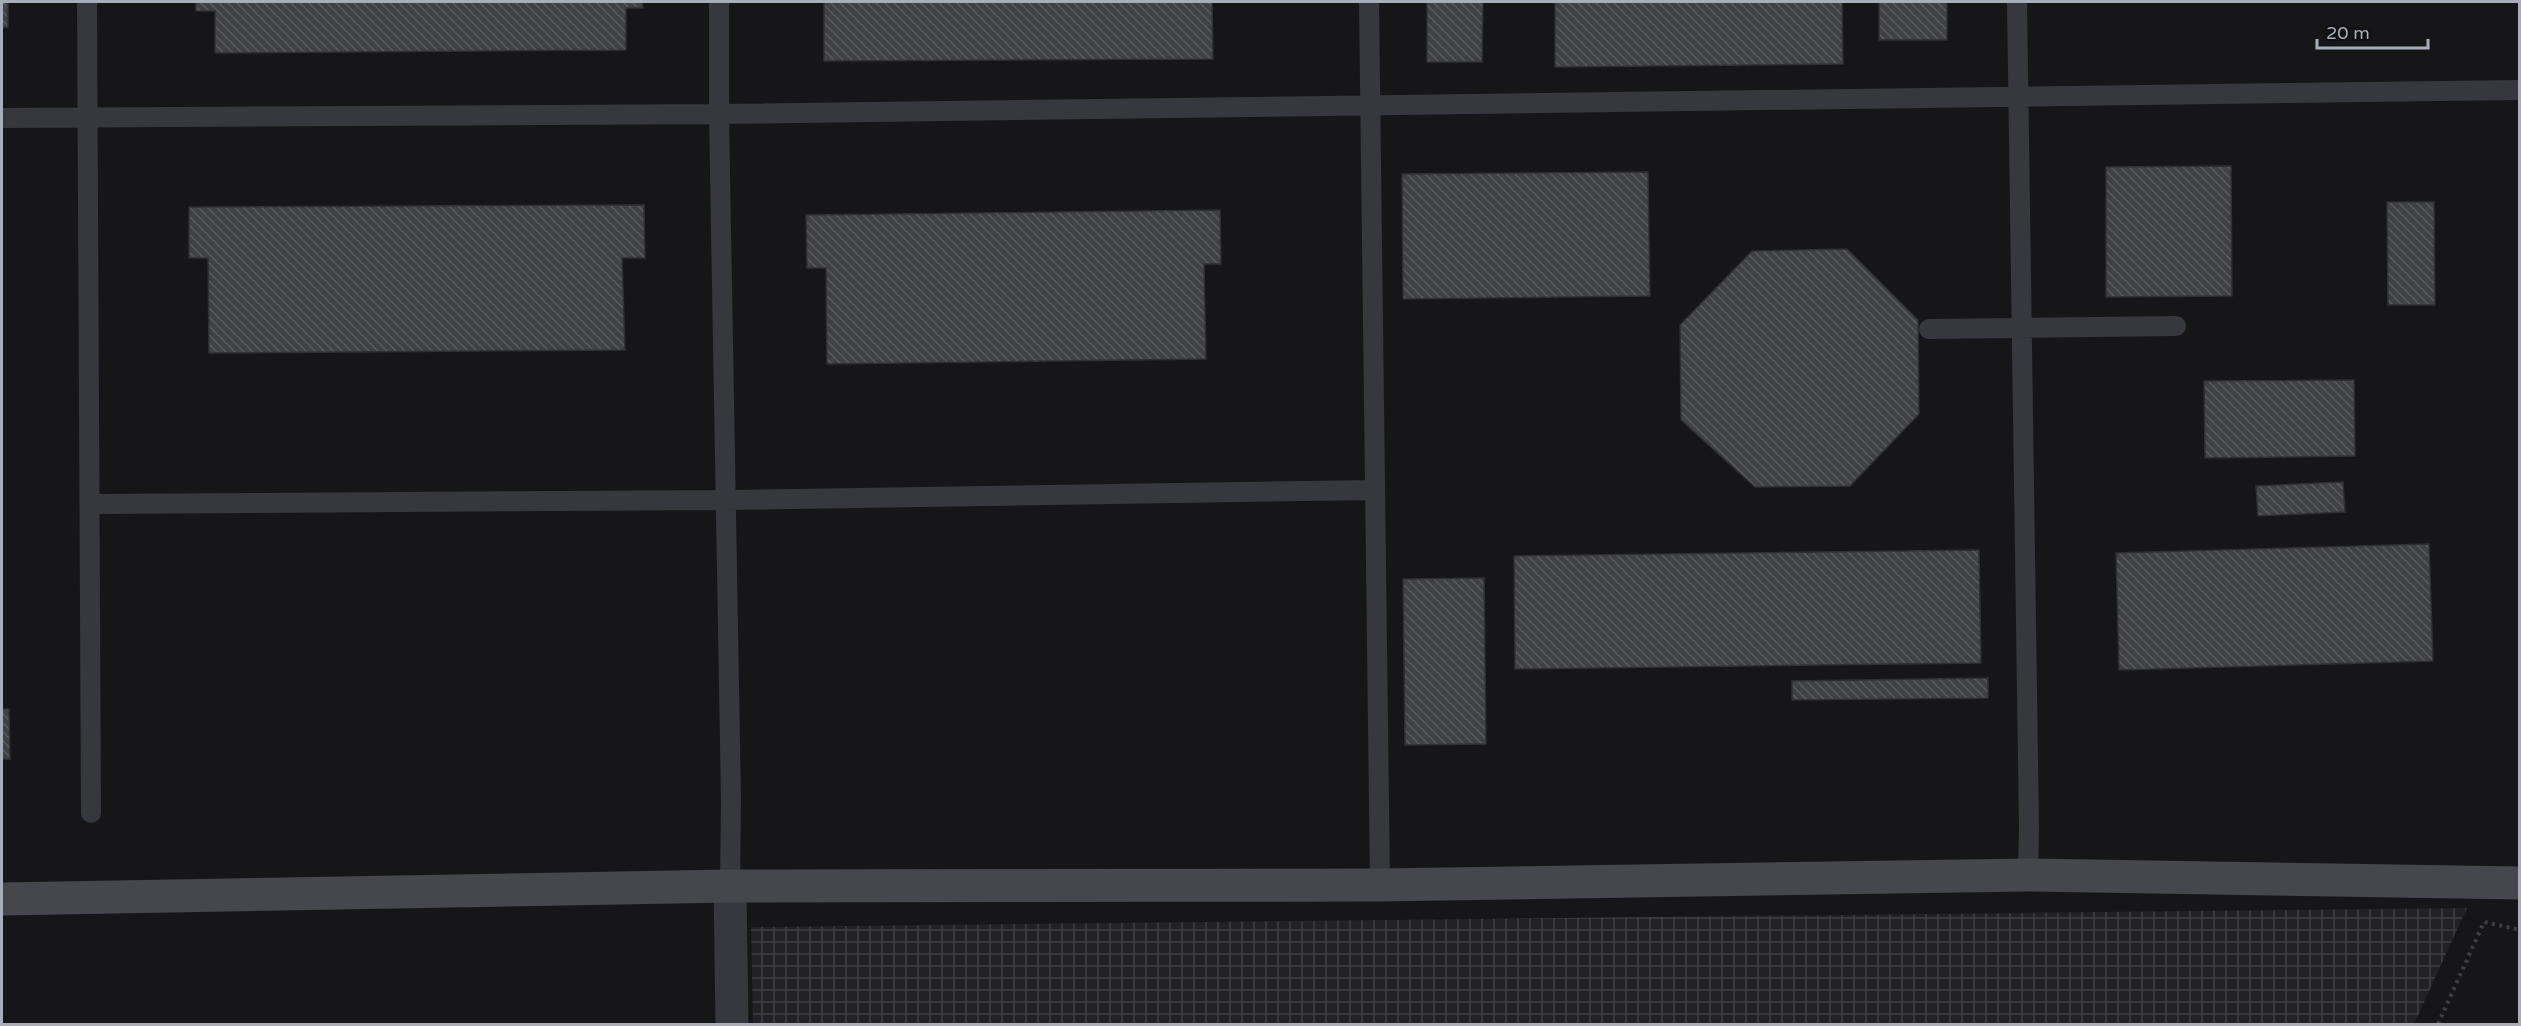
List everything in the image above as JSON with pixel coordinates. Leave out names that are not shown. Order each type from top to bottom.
[{"type":"street","points":[[2,899],[730,886],[1380,885],[2028,875],[2520,883]]},
{"type":"street","points":[[730,886],[732,1024]]},
{"type":"lane","points":[[87,2],[91,813]]},
{"type":"lane","points":[[719,2],[731,800],[730,886]]},
{"type":"lane","points":[[1369,2],[1380,885]]},
{"type":"lane","points":[[2018,2],[2028,875]]},
{"type":"lane","points":[[2,118],[719,114],[2520,90]]},
{"type":"lane","points":[[1929,329],[2176,326]]},
{"type":"lane","points":[[90,504],[725,500],[1375,490]]},
{"type":"path","points":[[2438,1024],[2484,922],[2520,930]]},
{"type":"shaded area","points":[[2467,908],[2414,1024],[753,1024],[751,927]]},
{"type":"building","points":[[2,2],[8,2],[8,27],[2,28]]},
{"type":"building","points":[[196,2],[642,2],[643,8],[626,8],[626,50],[215,53],[215,11],[196,11]]},
{"type":"building","points":[[824,2],[1212,2],[1213,59],[824,61]]},
{"type":"building","points":[[1427,2],[1483,2],[1482,62],[1427,62]]},
{"type":"building","points":[[1555,2],[1842,2],[1843,64],[1555,67]]},
{"type":"building","points":[[1879,2],[1947,2],[1947,40],[1879,40]]},
{"type":"building","points":[[2231,166],[2232,296],[2106,297],[2106,167]]},
{"type":"building","points":[[1648,172],[1650,296],[1403,299],[1402,174]]},
{"type":"building","points":[[2387,202],[2434,202],[2435,305],[2388,305]]},
{"type":"building","points":[[644,205],[645,258],[622,258],[625,350],[209,353],[208,258],[189,258],[189,207]]},
{"type":"building","points":[[1220,210],[1221,264],[1204,264],[1206,359],[827,364],[826,268],[807,268],[806,215]]},
{"type":"building","points":[[1847,249],[1918,320],[1919,414],[1850,486],[1755,487],[1681,420],[1680,325],[1752,251]]},
{"type":"building","points":[[2354,380],[2355,456],[2205,458],[2204,381]]},
{"type":"building","points":[[2343,482],[2345,512],[2258,516],[2256,486]]},
{"type":"building","points":[[2429,544],[2433,661],[2119,670],[2116,553]]},
{"type":"building","points":[[1979,550],[1981,663],[1515,669],[1514,556]]},
{"type":"building","points":[[1484,578],[1486,744],[1405,745],[1403,579]]},
{"type":"building","points":[[1988,678],[1988,698],[1792,700],[1792,681]]},
{"type":"building","points":[[2,709],[9,709],[10,759],[2,759]]}]
